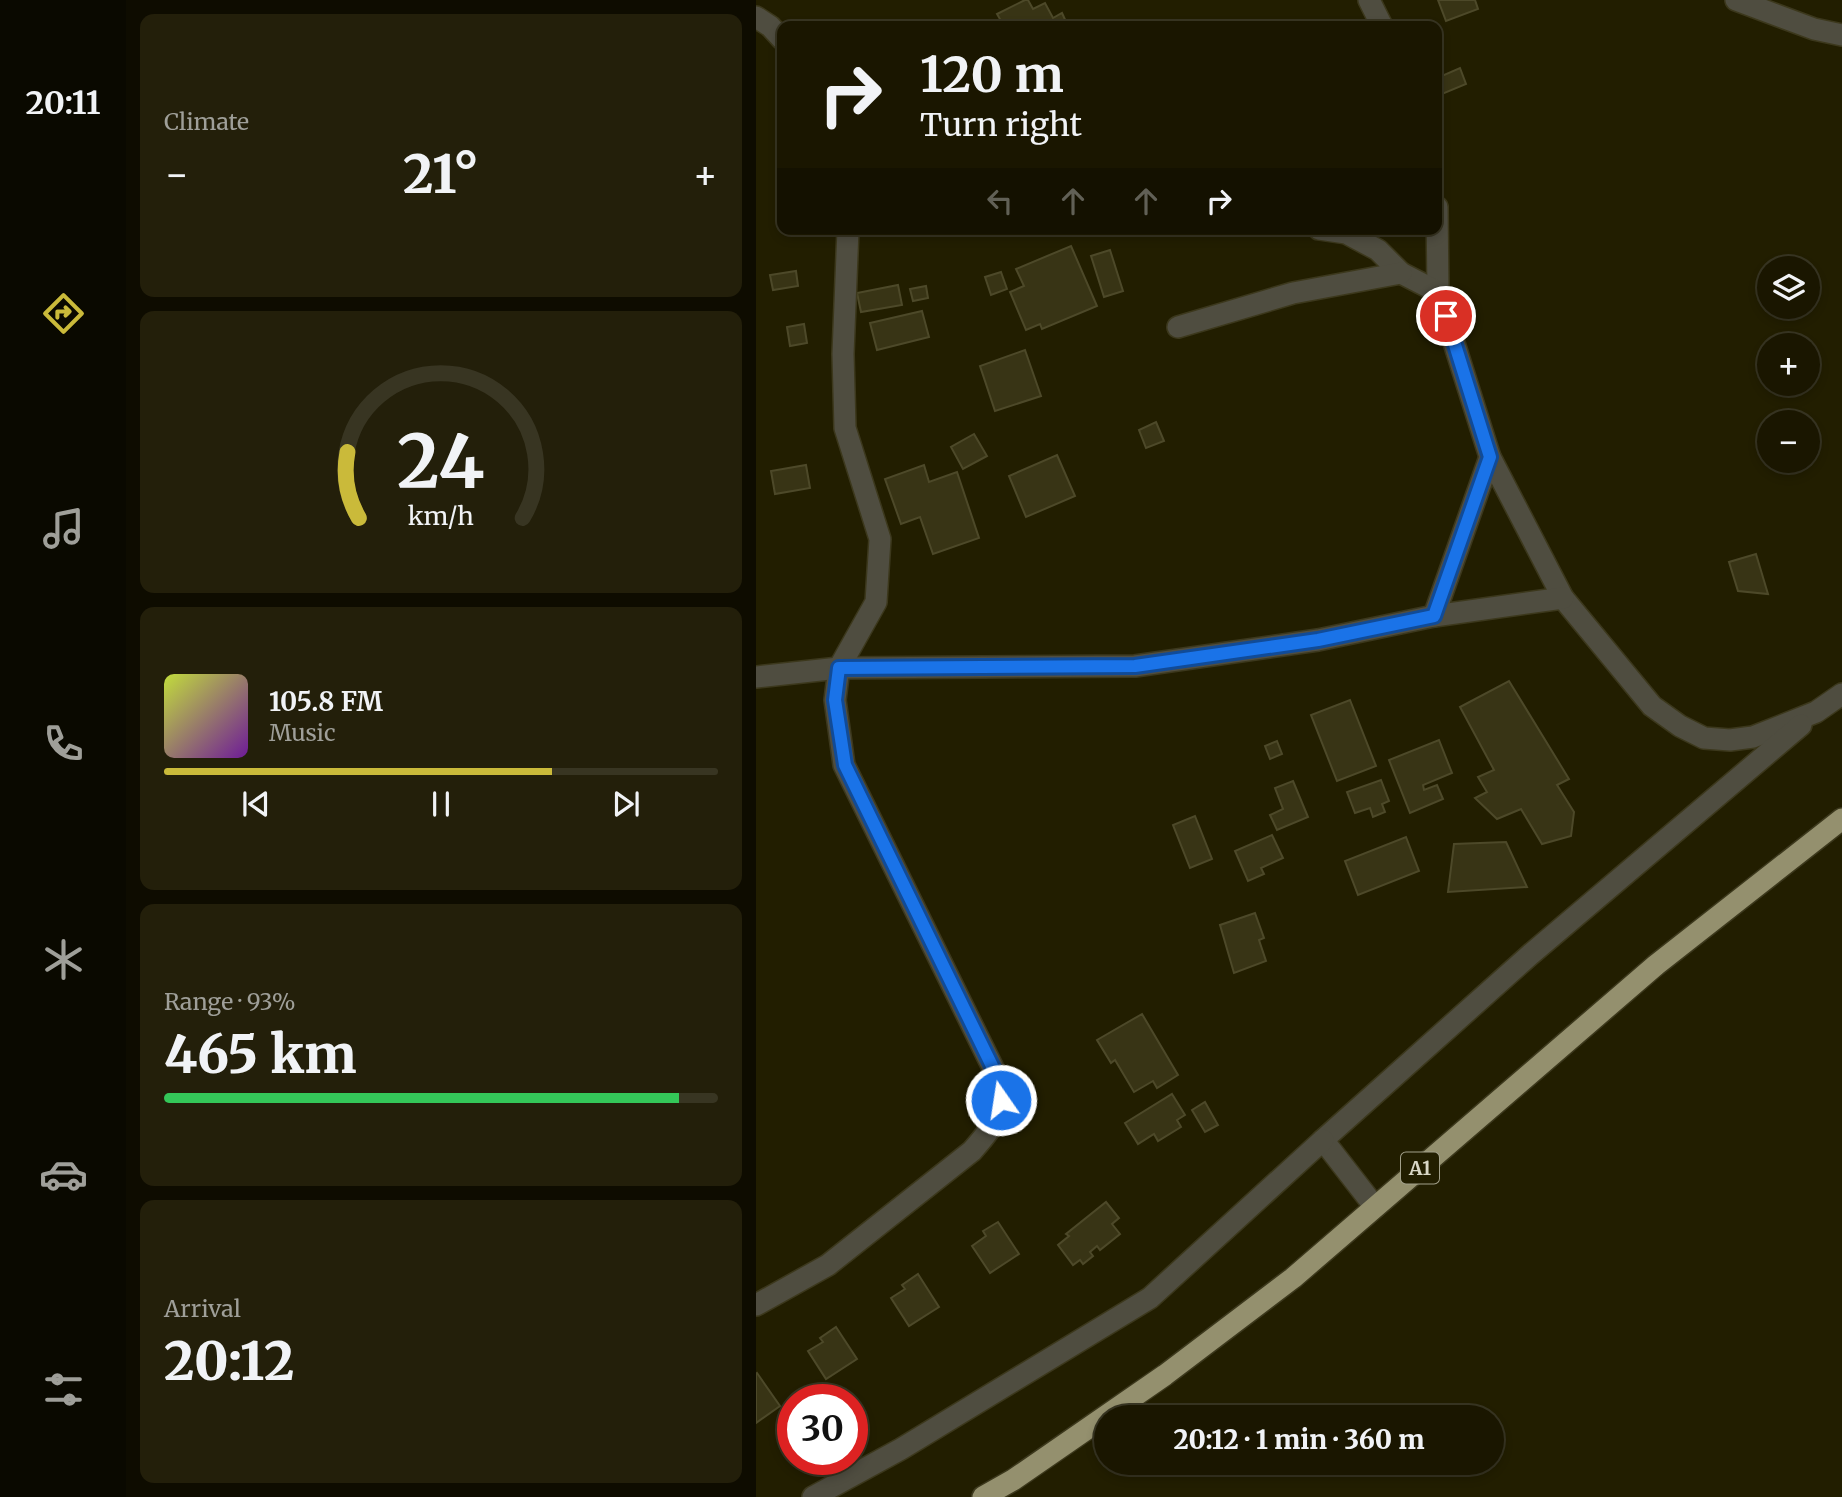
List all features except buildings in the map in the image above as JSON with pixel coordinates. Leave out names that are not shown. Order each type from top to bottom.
[{"type":"highway","name":"A1","points":[[983,1497],[1013,1480],[1165,1375],[1293,1278],[1656,965],[1842,818]]},
{"type":"street","points":[[1369,0],[1380,21]]},
{"type":"street","points":[[1736,0],[1814,29],[1842,35]]},
{"type":"street","points":[[756,18],[777,34]]},
{"type":"street","points":[[756,1305],[828,1265],[972,1151],[992,1128],[1001,1100],[994,1070],[845,765],[835,700],[839,668],[876,602],[880,539],[845,428],[843,354],[848,235]]},
{"type":"street","points":[[1350,235],[1378,250],[1401,273],[1438,292]]},
{"type":"street","points":[[1437,235],[1438,292],[1490,457],[1563,598],[1652,706],[1680,726],[1704,738],[1730,740],[1753,737],[1816,712]]},
{"type":"street","points":[[1178,327],[1293,293],[1401,273]]},
{"type":"street","points":[[1434,616],[1490,457]]},
{"type":"street","points":[[756,677],[839,668],[1135,666],[1318,640],[1434,616],[1563,598]]},
{"type":"street","points":[[813,1497],[901,1449],[1150,1298],[1531,954],[1816,712],[1842,694]]},
{"type":"street","points":[[1323,1140],[1375,1207]]},
{"type":"route","points":[[1001,1100],[994,1070],[845,765],[835,700],[839,668],[1135,666],[1318,640],[1434,616],[1490,457],[1446,316]]}]
